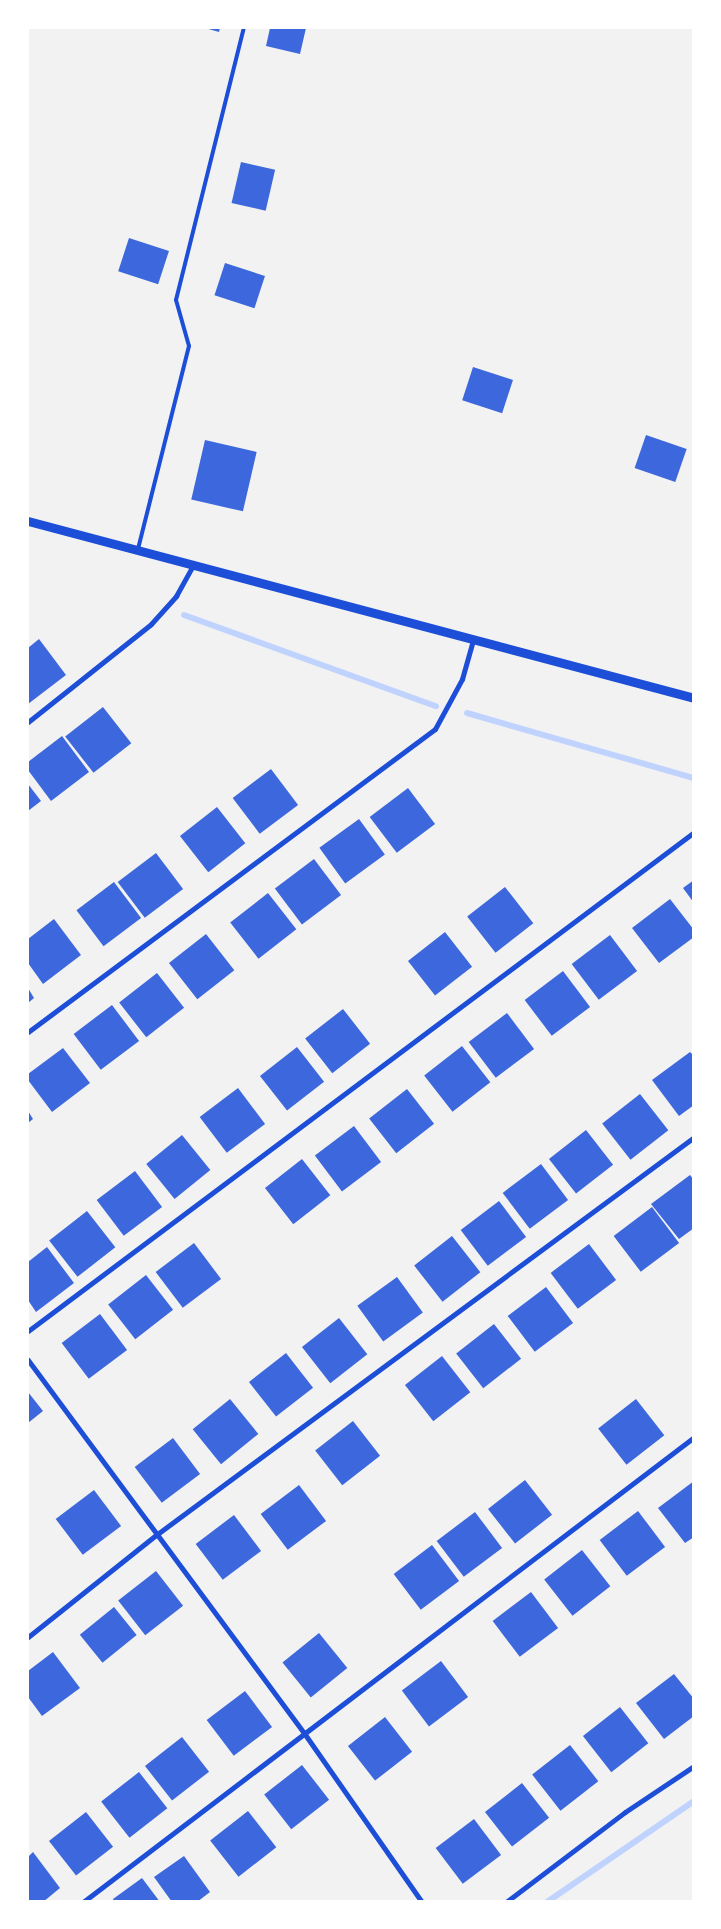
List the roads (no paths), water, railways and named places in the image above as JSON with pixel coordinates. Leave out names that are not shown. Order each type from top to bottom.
[{"type":"street","points":[[28,521],[694,698]]},
{"type":"street","points":[[28,722],[151,624],[176,596],[194,564]]},
{"type":"street","points":[[28,1032],[435,730],[462,679],[474,640]]},
{"type":"street","points":[[28,1331],[694,832]]},
{"type":"street","points":[[28,1637],[156,1535],[694,1137]]},
{"type":"street","points":[[28,1360],[304,1733],[422,1902]]},
{"type":"street","points":[[83,1902],[694,1437]]},
{"type":"street","points":[[506,1902],[625,1812],[694,1766]]},
{"type":"lane","points":[[138,549],[189,346],[176,300],[244,28]]},
{"type":"waterway","points":[[184,615],[436,706]]},
{"type":"waterway","points":[[467,713],[694,778]]},
{"type":"waterway","points":[[547,1902],[694,1801]]}]
